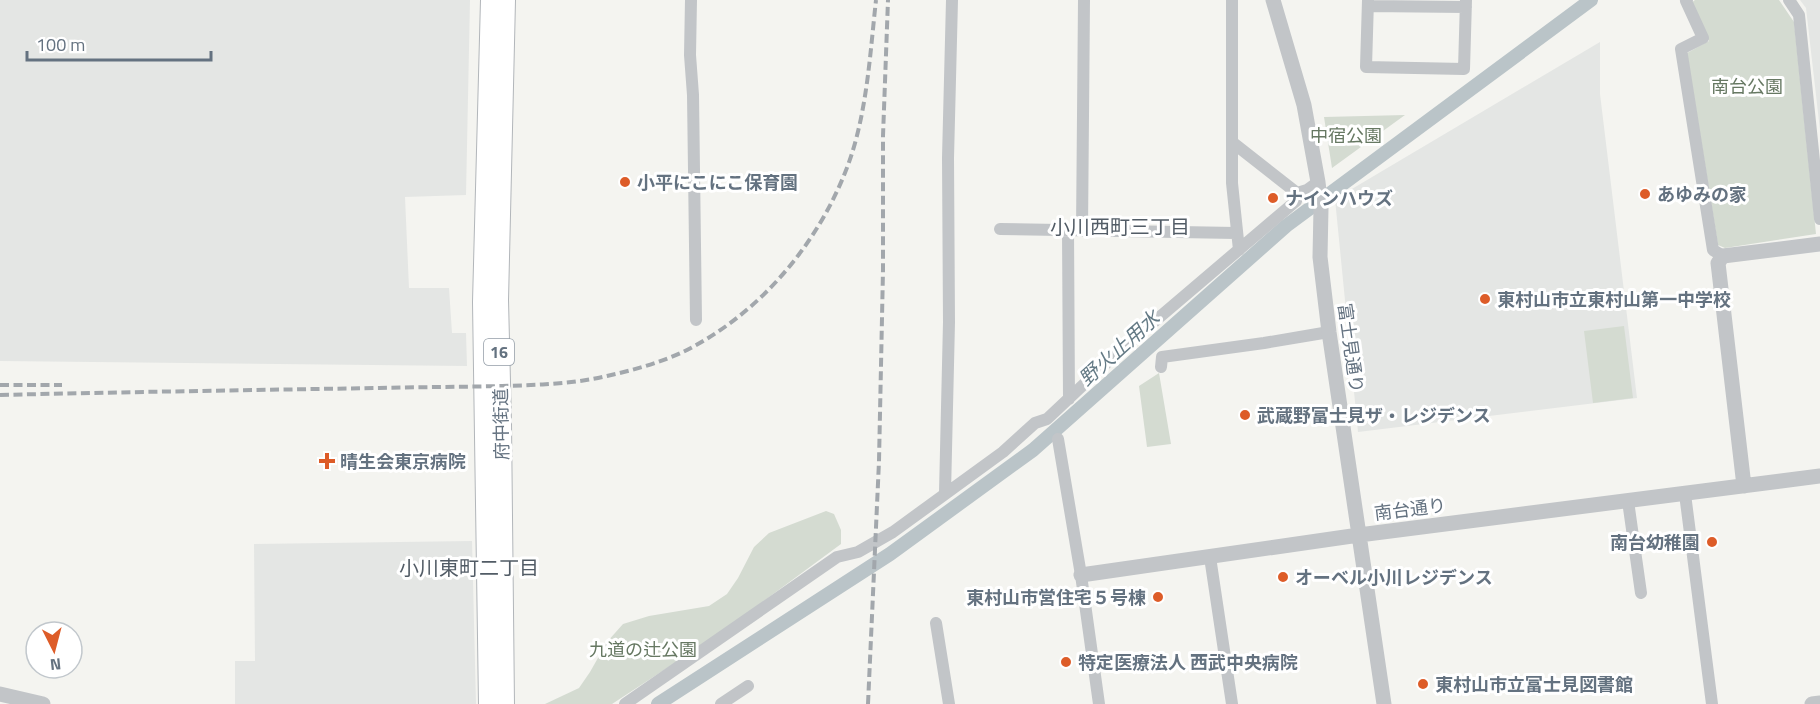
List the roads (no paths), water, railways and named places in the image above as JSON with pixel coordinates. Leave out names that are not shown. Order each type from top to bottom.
[{"type":"main road","name":"府中街道","points":[[489,704],[483,302],[491,0]]},
{"type":"main road","name":"府中街道","points":[[504,704],[498,300],[506,0]]},
{"type":"street","points":[[691,0],[690,55],[693,94],[696,320]]},
{"type":"street","points":[[945,494],[952,0]]},
{"type":"street","points":[[1082,231],[1084,0]]},
{"type":"street","points":[[1232,0],[1232,183],[1239,250]]},
{"type":"street","name":"富士見通り","points":[[1273,0],[1304,105],[1318,186],[1321,208],[1320,257],[1329,332],[1384,704]]},
{"type":"street","points":[[1687,0],[1703,38],[1681,49],[1713,250],[1723,256],[1820,244]]},
{"type":"street","points":[[1789,0],[1799,15],[1820,219]]},
{"type":"street","points":[[1368,3],[1466,4],[1464,69],[1366,67],[1368,3]]},
{"type":"street","points":[[1232,142],[1297,193]]},
{"type":"street","points":[[1297,193],[1318,186]]},
{"type":"street","points":[[625,704],[837,557],[858,552],[893,532],[1003,452],[1035,423],[1047,419],[1116,355],[1296,201],[1297,193]]},
{"type":"street","points":[[1000,229],[1236,233]]},
{"type":"street","points":[[1068,231],[1069,399]]},
{"type":"street","points":[[1723,256],[1718,263],[1744,486]]},
{"type":"street","points":[[1161,367],[1162,357],[1329,332]]},
{"type":"street","points":[[1058,439],[1081,575],[1099,704]]},
{"type":"street","name":"南台通り","points":[[1081,575],[1359,535],[1820,476]]},
{"type":"street","points":[[1684,494],[1712,704]]},
{"type":"street","points":[[1628,501],[1641,593]]},
{"type":"street","points":[[1210,557],[1232,704]]},
{"type":"street","points":[[936,623],[949,704]]},
{"type":"street","points":[[721,704],[748,686]]},
{"type":"street","points":[[0,694],[43,704]]},
{"type":"street","points":[[1812,704],[1820,703]]},
{"type":"waterway","name":"野火止用水","points":[[658,704],[890,554],[1033,450],[1286,226],[1591,0]]},
{"type":"railway","points":[[0,395],[542,385],[607,376],[648,365],[687,350],[739,316],[763,295],[804,248],[836,194],[848,165],[860,125],[876,0]]},
{"type":"railway","points":[[868,704],[879,461],[883,136],[888,0]]},
{"type":"railway","points":[[0,385],[62,385]]},
{"type":"place","name":"小平にこにこ保育園","points":[[625,182]]},
{"type":"place","name":"あゆみの家","points":[[1645,194]]},
{"type":"place","name":"ナインハウズ","points":[[1273,198]]},
{"type":"place","name":"東村山市立東村山第一中学校","points":[[1485,299]]},
{"type":"place","name":"武蔵野富士見ザ・レジデンス","points":[[1245,415]]},
{"type":"place","name":"晴生会東京病院","points":[[327,461]]},
{"type":"place","name":"南台幼稚園","points":[[1712,542]]},
{"type":"place","name":"オーベル小川レジデンス","points":[[1283,577]]},
{"type":"place","name":"東村山市営住宅５号棟","points":[[1158,597]]},
{"type":"place","name":"特定医療法人 西武中央病院","points":[[1066,662]]},
{"type":"place","name":"東村山市立富士見図書館","points":[[1423,684]]},
{"type":"district","name":"小川西町三丁目","points":[[1120,226]]},
{"type":"district","name":"小川東町二丁目","points":[[469,567]]},
{"type":"park label","name":"南台公園","points":[[1747,86]]},
{"type":"park label","name":"中宿公園","points":[[1346,135]]},
{"type":"park label","name":"九道の辻公園","points":[[643,649]]}]
